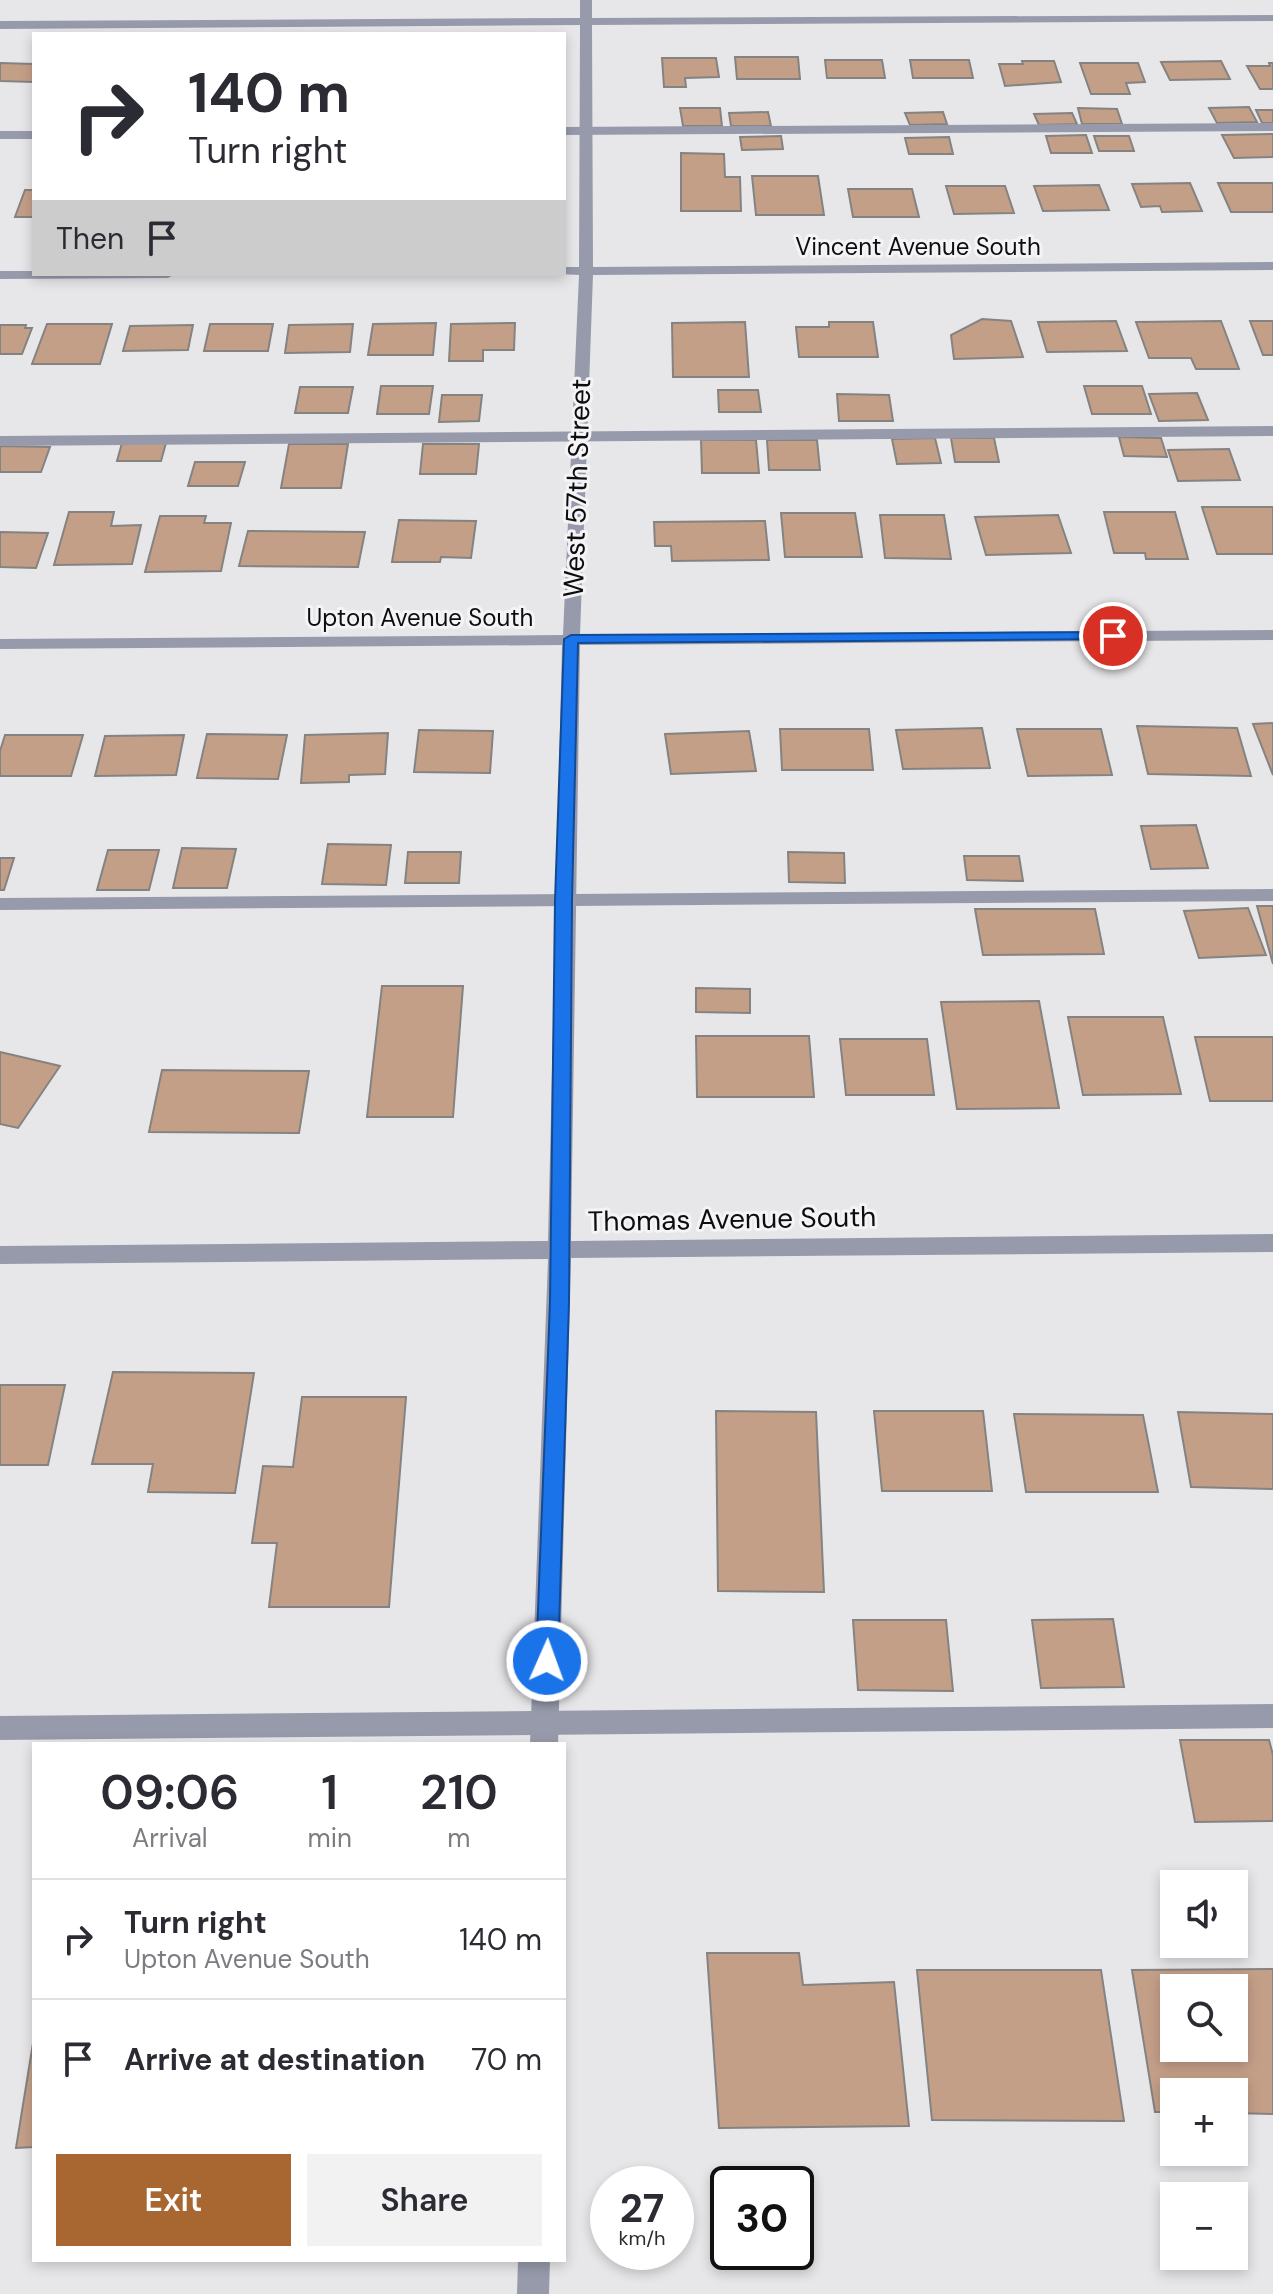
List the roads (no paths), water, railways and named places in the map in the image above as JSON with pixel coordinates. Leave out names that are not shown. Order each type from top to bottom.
[{"type":"street","name":"West 57th Street","points":[[545,1733],[560,1250],[571,639],[586,270],[586,0]]},
{"type":"street","points":[[0,25],[1273,18]]},
{"type":"street","points":[[566,131],[1273,127]]},
{"type":"street","points":[[0,135],[32,135]]},
{"type":"street","name":"Vincent Avenue South","points":[[566,271],[1273,266]]},
{"type":"street","points":[[0,275],[32,275]]},
{"type":"street","points":[[0,441],[1273,431]]},
{"type":"street","name":"Upton Avenue South","points":[[0,644],[1273,635]]},
{"type":"street","points":[[0,904],[1273,895]]},
{"type":"street","name":"Thomas Avenue South","points":[[0,1255],[1273,1243]]},
{"type":"street","points":[[0,1728],[545,1733],[1273,1716]]},
{"type":"street","points":[[533,2294],[534,2262]]}]
